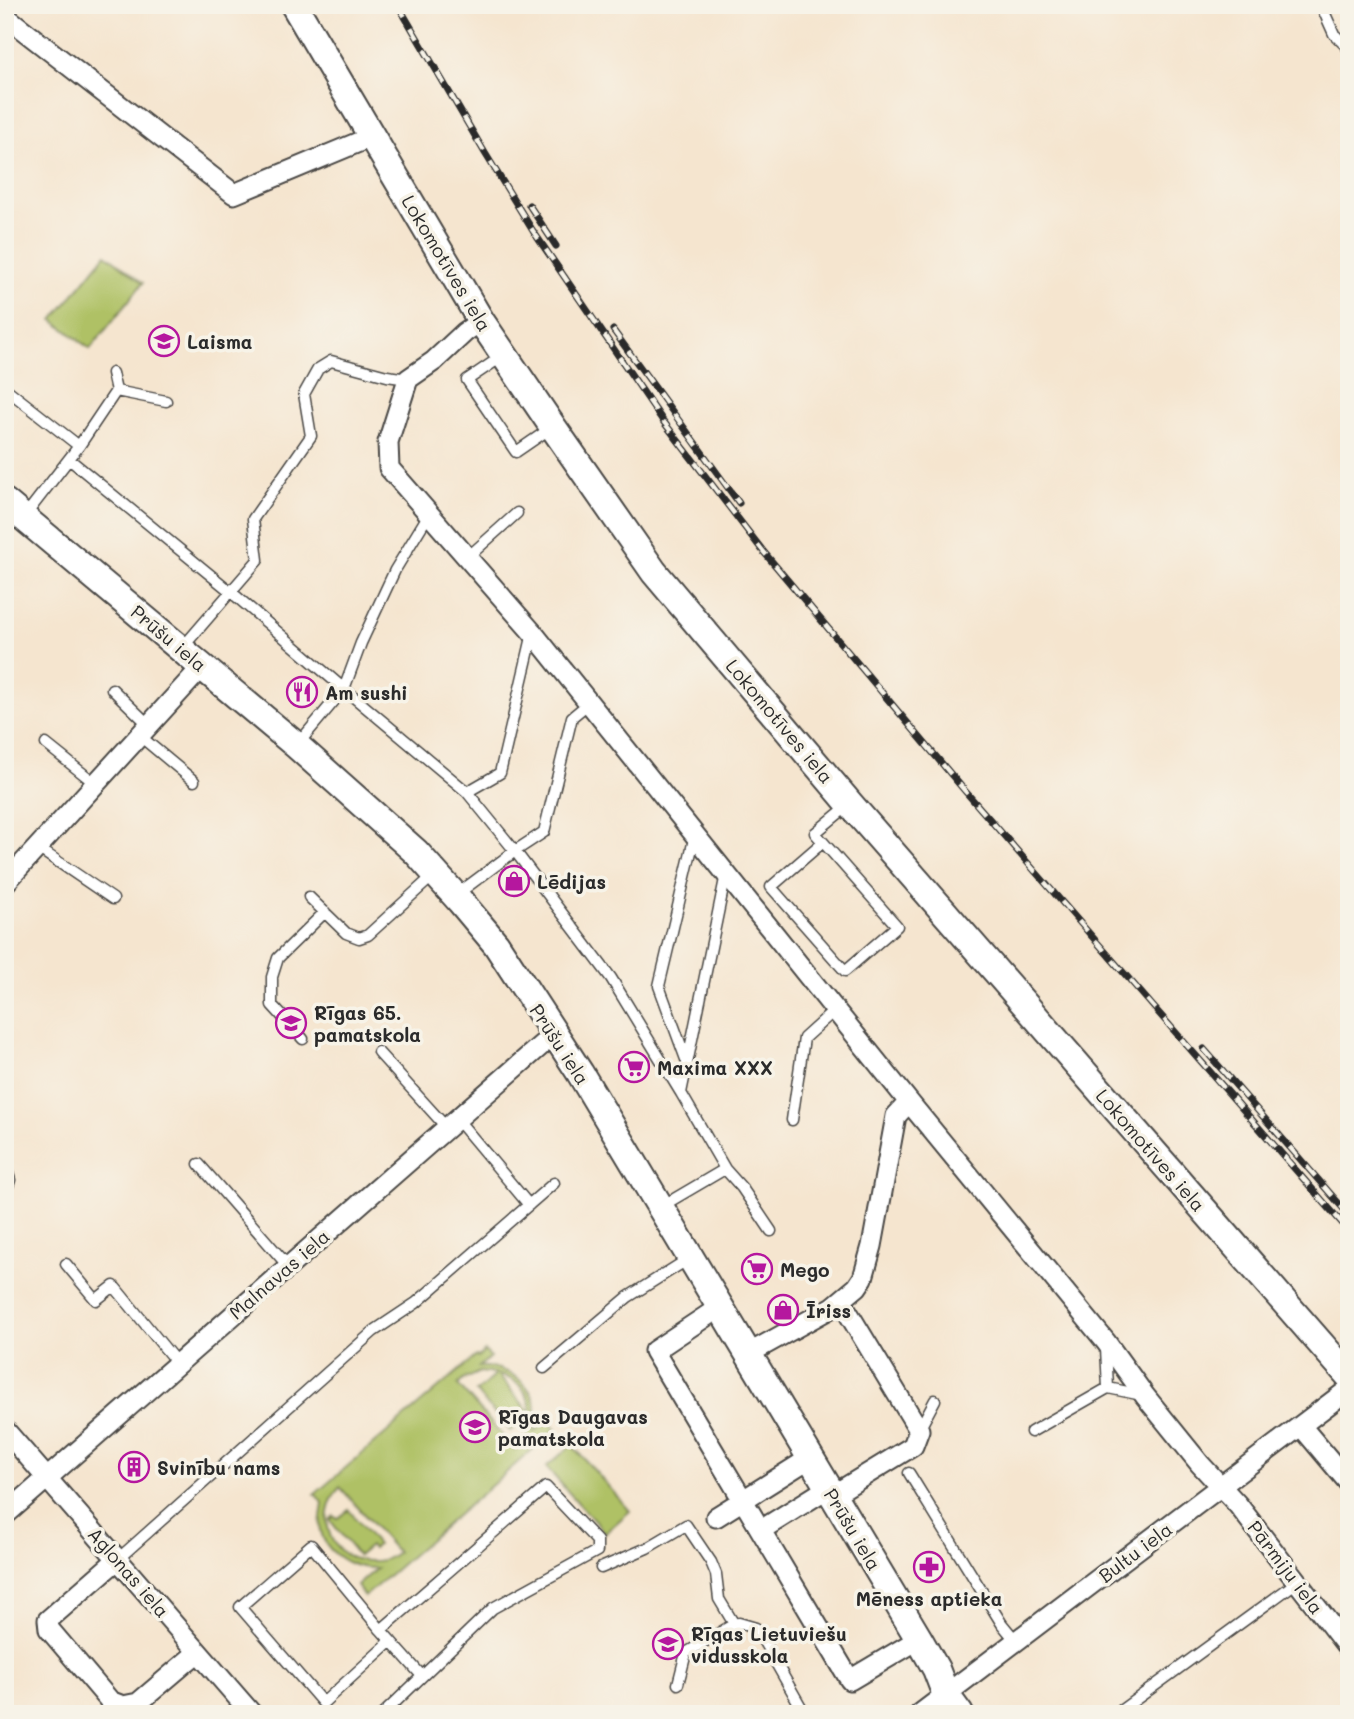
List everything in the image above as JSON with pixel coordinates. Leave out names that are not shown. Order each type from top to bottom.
[{"type":"street","name":"Lokomotīves iela","points":[[293,5],[481,321],[654,572],[850,804],[1349,1376]]},
{"type":"street","points":[[5,16],[234,194],[371,138]]},
{"type":"street","points":[[408,379],[481,321]]},
{"type":"street","name":"Pārmiju iela","points":[[408,379],[388,442],[389,468],[533,633],[909,1102],[1106,1342],[1145,1396],[1200,1464],[1238,1505],[1349,1649]]},
{"type":"street","name":"Prūšu iela","points":[[14,510],[203,666],[416,852],[496,944],[555,1034],[660,1207],[919,1639],[953,1704]]},
{"type":"street","points":[[5,883],[203,666]]},
{"type":"street","name":"Malnavas iela","points":[[5,1515],[555,1034]]},
{"type":"street","points":[[748,1354],[815,1318],[841,1301],[863,1279],[872,1246],[896,1116],[909,1102]]},
{"type":"street","points":[[761,1530],[913,1446],[919,1430],[841,1301]]},
{"type":"street","points":[[720,1307],[654,1351],[850,1680],[919,1639]]},
{"type":"street","name":"Bultu iela","points":[[920,1714],[953,1704],[1016,1641],[1349,1390]]},
{"type":"street","points":[[1301,1426],[1349,1483]]},
{"type":"street","name":"Aglonas iela","points":[[5,1430],[252,1714]]},
{"type":"street","points":[[716,1517],[810,1458]]},
{"type":"street","points":[[118,1559],[48,1619],[49,1629],[110,1701],[123,1706],[138,1703],[198,1652]]},
{"type":"lane","points":[[1321,5],[1334,34],[1349,49]]},
{"type":"lane","points":[[504,355],[467,380],[516,452],[553,427]]},
{"type":"lane","points":[[181,648],[258,560],[253,519],[311,436],[304,394],[318,369],[331,361],[408,379]]},
{"type":"lane","points":[[14,510],[69,459],[79,446],[116,391],[112,373]]},
{"type":"lane","points":[[5,388],[79,446]]},
{"type":"lane","points":[[116,391],[166,401]]},
{"type":"lane","points":[[69,459],[467,792],[611,978],[725,1169],[742,1188],[771,1231]]},
{"type":"lane","points":[[297,746],[344,689],[361,643],[395,570],[429,513]]},
{"type":"lane","points":[[468,557],[517,513]]},
{"type":"lane","points":[[467,792],[499,773],[533,633]]},
{"type":"lane","points":[[112,689],[145,730],[194,781]]},
{"type":"lane","points":[[455,896],[544,832],[572,717],[589,703]]},
{"type":"lane","points":[[46,744],[96,784]]},
{"type":"lane","points":[[822,842],[771,887],[845,971],[897,926],[815,833],[850,804]]},
{"type":"lane","points":[[688,1062],[659,986],[695,835]]},
{"type":"lane","points":[[37,848],[113,899]]},
{"type":"lane","points":[[681,1093],[726,873]]},
{"type":"lane","points":[[309,897],[346,933],[359,938],[369,935],[436,874]]},
{"type":"lane","points":[[303,1039],[272,1005],[272,977],[278,958],[325,912]]},
{"type":"lane","points":[[792,1120],[804,1038],[835,1010]]},
{"type":"lane","points":[[378,1052],[452,1123],[529,1205]]},
{"type":"lane","points":[[5,1163],[10,1180],[5,1195]]},
{"type":"lane","points":[[199,1164],[288,1266]]},
{"type":"lane","points":[[660,1207],[725,1169]]},
{"type":"lane","points":[[118,1559],[374,1331],[416,1303],[554,1183]]},
{"type":"lane","points":[[544,1368],[628,1297],[690,1257]]},
{"type":"lane","points":[[66,1264],[96,1300],[114,1286],[177,1363]]},
{"type":"lane","points":[[1106,1342],[1108,1388]]},
{"type":"lane","points":[[1031,1432],[1108,1388],[1145,1396]]},
{"type":"lane","points":[[919,1430],[935,1400]]},
{"type":"lane","points":[[909,1473],[1002,1624],[1016,1641]]},
{"type":"lane","points":[[381,1630],[546,1488],[597,1541],[597,1551],[493,1608],[383,1714]]},
{"type":"lane","points":[[601,1568],[647,1548],[686,1525],[711,1562],[716,1574],[719,1599],[734,1624]]},
{"type":"lane","points":[[391,1641],[323,1703],[240,1607],[311,1545],[422,1676]]},
{"type":"lane","points":[[1116,1714],[1297,1582]]},
{"type":"lane","points":[[678,1684],[685,1653],[739,1623],[756,1628],[804,1714]]},
{"type":"green space","points":[[106,254],[143,283],[90,349],[53,320]]},
{"type":"green space","points":[[485,1351],[490,1357],[479,1367],[508,1373],[524,1384],[530,1392],[536,1410],[534,1432],[548,1421],[556,1429],[364,1597],[357,1586],[377,1568],[355,1565],[330,1549],[320,1528],[323,1503],[315,1494]],"holes":[[[480,1372],[496,1374],[476,1392],[510,1431],[531,1414],[529,1429],[515,1450],[458,1385],[464,1379]],[[498,1375],[520,1386],[526,1395],[531,1413]],[[340,1487],[397,1552],[389,1558],[376,1561],[358,1560],[346,1554],[330,1536],[328,1512]]]},
{"type":"green space","points":[[572,1445],[630,1511],[605,1533],[546,1467]]},
{"type":"green space","points":[[349,1510],[377,1545],[373,1549],[370,1546],[358,1556],[330,1520],[334,1516],[337,1519]]},
{"type":"railway","points":[[398,5],[533,231],[663,421],[763,551],[965,791],[1349,1231]]},
{"type":"railway","points":[[529,205],[556,246]]},
{"type":"railway","points":[[613,330],[739,503]]},
{"type":"railway","points":[[1204,1049],[1349,1215]]},
{"type":"place","name":"Laisma","points":[[164,341]]},
{"type":"place","name":"Am sushi","points":[[302,692]]},
{"type":"place","name":"Lēdijas","points":[[514,881]]},
{"type":"place","name":"Rīgas 65. pamatskola","points":[[291,1023]]},
{"type":"place","name":"Maxima XXX","points":[[634,1067]]},
{"type":"place","name":"Mego","points":[[757,1269]]},
{"type":"place","name":"Īriss","points":[[783,1310]]},
{"type":"place","name":"Rīgas Daugavas pamatskola","points":[[475,1427]]},
{"type":"place","name":"Svinību nams","points":[[134,1467]]},
{"type":"place","name":"Mēness aptieka","points":[[929,1567]]},
{"type":"place","name":"Rīgas Lietuviešu vidusskola","points":[[668,1644]]}]
